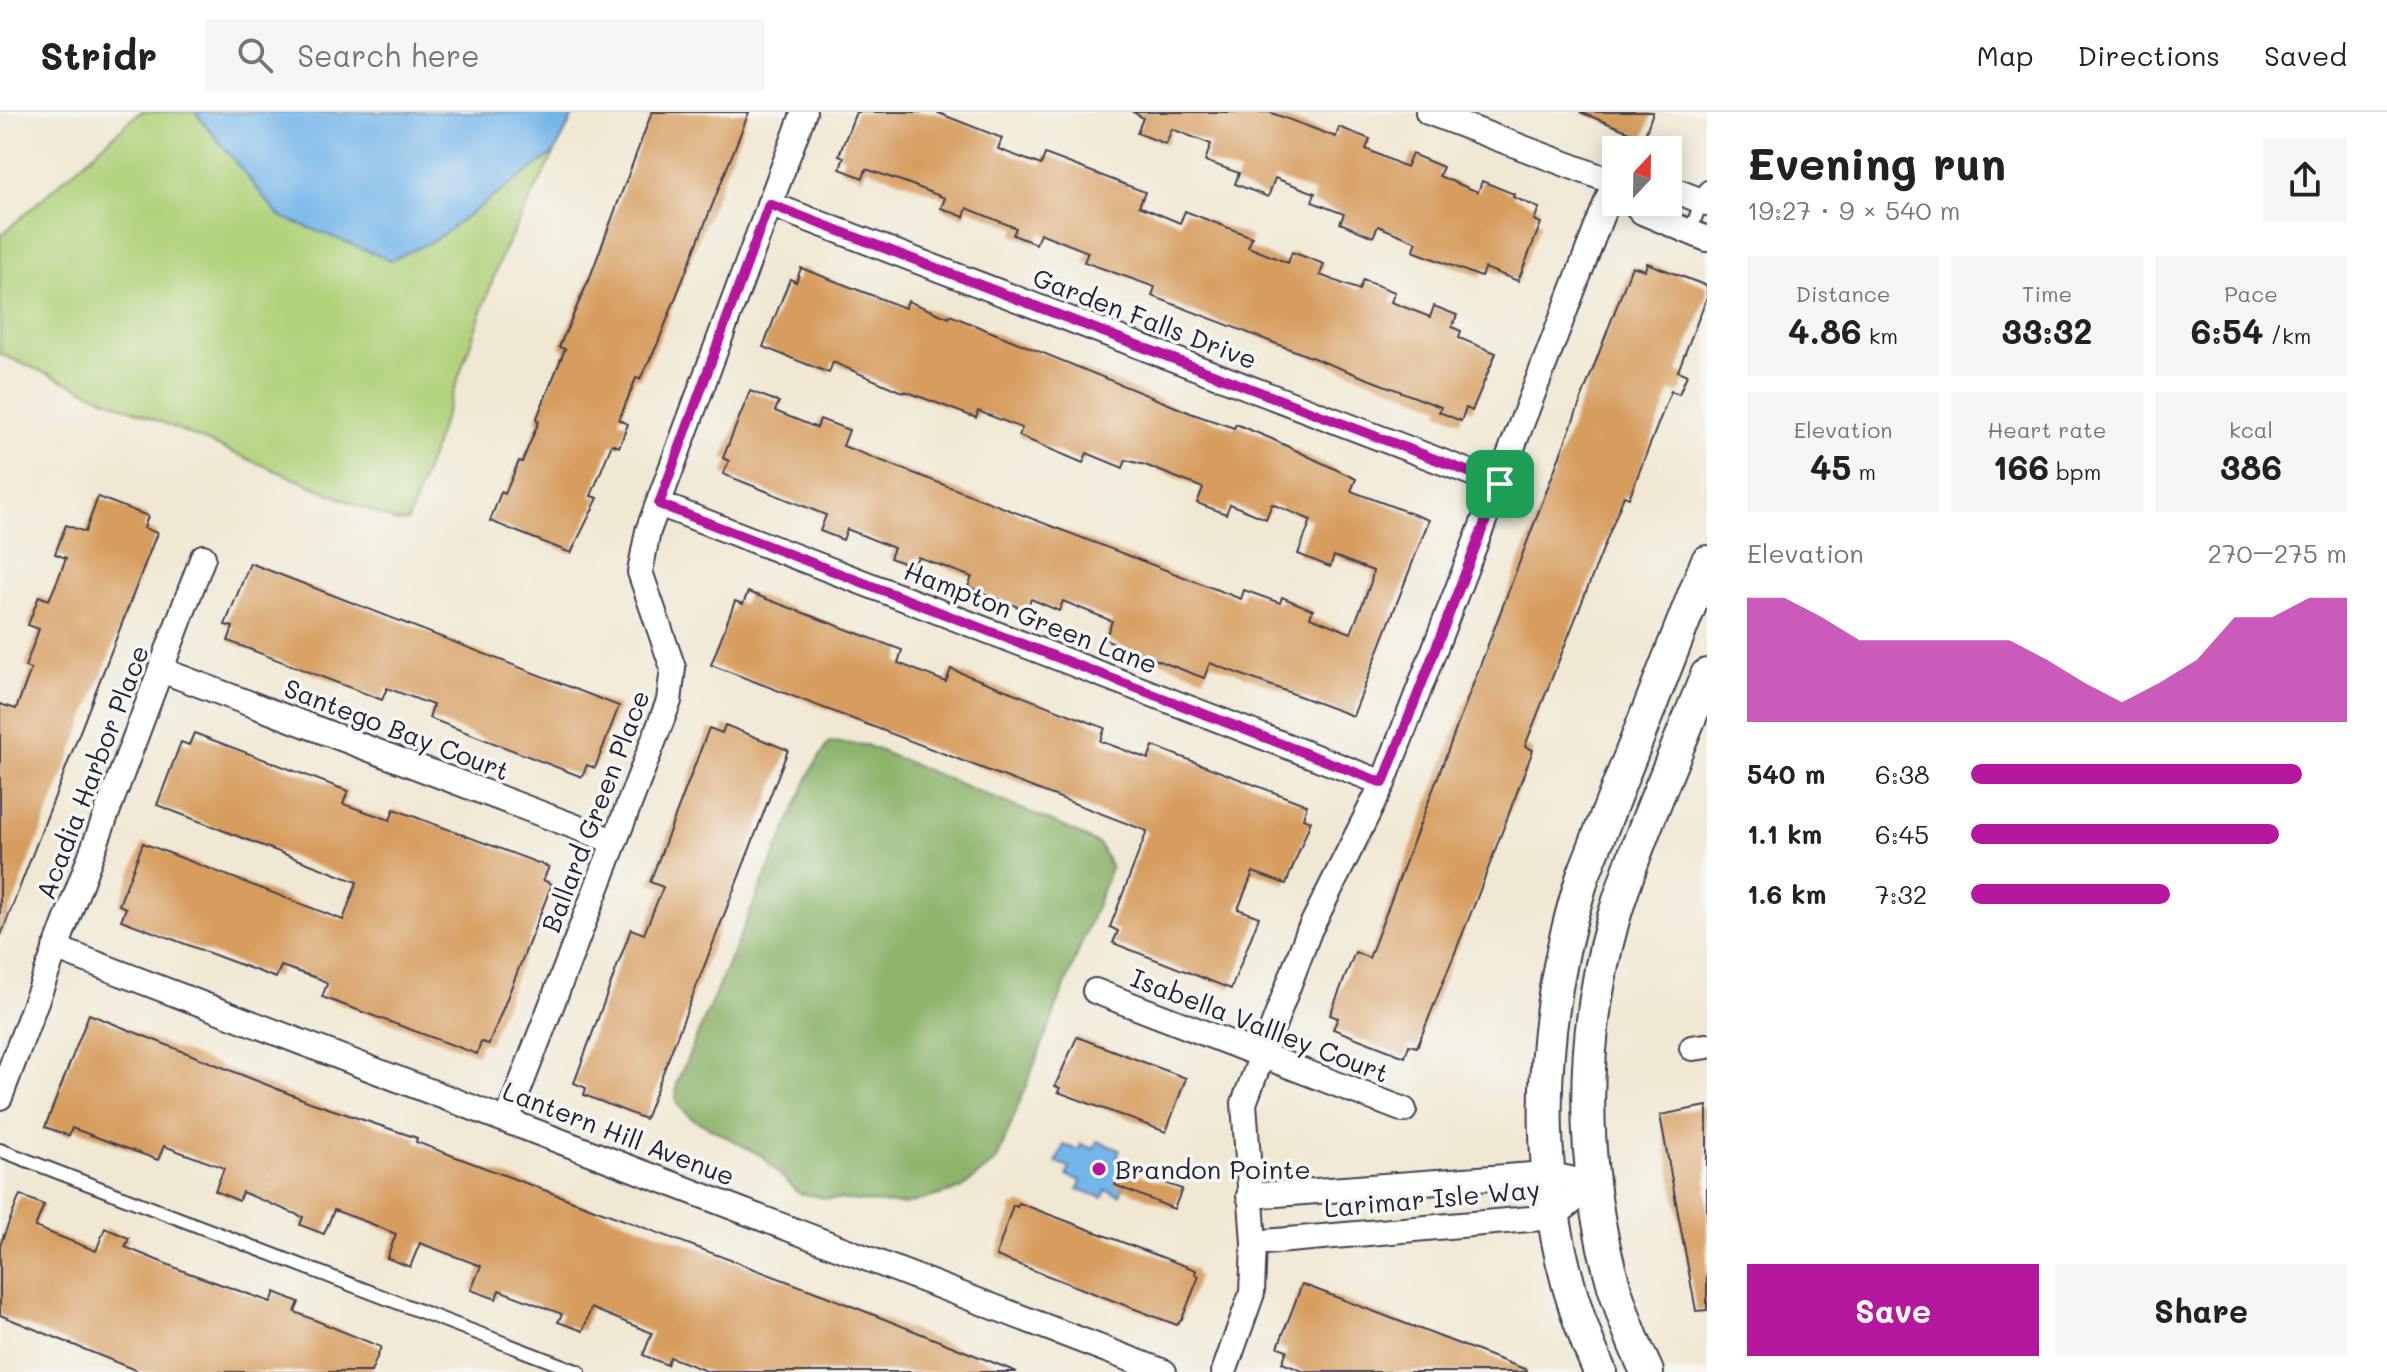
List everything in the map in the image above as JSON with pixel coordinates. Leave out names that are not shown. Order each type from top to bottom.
[{"type":"street","name":"Ballard Green Place","points":[[507,1120],[669,701],[673,668],[640,572],[648,531],[804,112]]},
{"type":"street","points":[[1428,112],[1602,179]]},
{"type":"street","points":[[1682,191],[1705,197]]},
{"type":"street","name":"Garden Falls Drive","points":[[769,204],[1500,484]]},
{"type":"street","points":[[1224,1372],[1252,1293],[1254,1243],[1244,1103],[1309,931],[1383,783],[1603,216]]},
{"type":"street","points":[[1652,216],[1699,235]]},
{"type":"street","name":"Hampton Green Lane","points":[[659,504],[1383,783]]},
{"type":"street","name":"Acadia Harbor Place","points":[[0,1097],[203,557]]},
{"type":"street","points":[[1600,1372],[1580,1319],[1553,1217],[1546,1174],[1547,1052],[1568,922],[1598,833],[1707,562]]},
{"type":"street","name":"Santego Bay Court","points":[[161,670],[613,841]]},
{"type":"street","points":[[1647,1372],[1621,1306],[1607,1257],[1594,1184],[1590,1065],[1602,966],[1628,873],[1707,675]]},
{"type":"street","name":"Lantern Hill Avenue","points":[[55,948],[1164,1372]]},
{"type":"street","name":"Isabella Vallley Court","points":[[1095,991],[1404,1110]]},
{"type":"street","name":"Larimar Isle Way","points":[[1249,1196],[1336,1192],[1546,1174],[1594,1184]]},
{"type":"street","name":"Larimar Isle Way","points":[[1254,1243],[1553,1217],[1594,1184]]},
{"type":"street","points":[[1336,1192],[1342,1235]]},
{"type":"lane","points":[[1699,235],[1705,197]]},
{"type":"lane","points":[[0,1150],[579,1372]]},
{"type":"green space","points":[[140,112],[195,112],[279,216],[391,260],[435,240],[555,152],[502,254],[408,521],[397,522],[0,354],[0,236]]},
{"type":"green space","points":[[829,742],[866,745],[1067,828],[1100,845],[1111,868],[997,1160],[961,1189],[904,1205],[798,1193],[762,1156],[691,1118],[676,1103],[677,1082],[812,769]]},
{"type":"water","points":[[195,112],[575,112],[555,152],[435,240],[391,260],[279,216]]},
{"type":"water","name":"Brandon Pointe","points":[[1097,1141],[1120,1150],[1117,1157],[1131,1163],[1120,1195],[1106,1190],[1103,1198],[1078,1189],[1081,1181],[1067,1176],[1070,1168],[1056,1163],[1064,1145],[1078,1150],[1081,1144],[1094,1149]]},
{"type":"building","points":[[652,112],[749,112],[657,345],[640,379],[636,378],[619,420],[628,424],[619,447],[612,444],[591,496],[598,498],[571,553],[490,521],[501,492],[505,494],[539,421],[536,420],[565,349],[559,347],[590,277]]},
{"type":"building","points":[[856,112],[936,112],[1002,138],[998,149],[1041,165],[1045,154],[1145,192],[1139,206],[1180,223],[1185,211],[1252,237],[1248,247],[1288,263],[1292,252],[1324,264],[1320,275],[1359,290],[1363,280],[1395,292],[1391,302],[1430,317],[1434,306],[1457,315],[1452,327],[1461,331],[1459,338],[1496,353],[1472,411],[1466,408],[1461,421],[1439,412],[1441,407],[1152,296],[1155,287],[1084,262],[1088,252],[1040,233],[1036,244],[1013,235],[1016,228],[967,208],[964,217],[941,208],[945,198],[907,183],[866,169],[863,178],[840,169],[844,157],[839,155]]},
{"type":"building","points":[[1133,112],[1269,112],[1336,137],[1339,127],[1370,139],[1366,149],[1406,167],[1412,154],[1443,167],[1439,176],[1478,192],[1482,181],[1514,194],[1513,197],[1539,208],[1534,220],[1541,223],[1518,281],[1485,268],[1481,277],[1413,251],[1417,242],[1378,226],[1373,237],[1340,223],[1344,214],[1312,202],[1315,193],[1275,178],[1268,197],[1235,184],[1239,173],[1205,161],[1211,144],[1172,129],[1166,144],[1137,133],[1143,118]]},
{"type":"building","points":[[1580,112],[1653,112],[1645,136]]},
{"type":"building","points":[[1647,263],[1707,286],[1707,297],[1678,371],[1687,375],[1679,394],[1671,391],[1629,498],[1624,496],[1525,746],[1533,750],[1477,898],[1417,1047],[1409,1045],[1405,1057],[1333,1029],[1338,1018],[1330,1015],[1355,952],[1369,958],[1632,266],[1645,270]]},
{"type":"building","points":[[801,268],[905,308],[908,301],[949,318],[950,315],[1193,414],[1234,428],[1236,424],[1356,479],[1351,491],[1429,520],[1353,716],[1210,663],[1204,678],[1123,647],[1105,639],[1112,621],[1063,601],[1059,611],[1031,599],[1026,610],[968,587],[972,577],[918,557],[913,567],[890,558],[894,548],[847,529],[843,540],[820,531],[826,515],[723,474],[729,461],[723,458],[750,391],[779,402],[775,411],[817,428],[820,419],[849,430],[843,446],[1241,599],[1244,590],[1280,603],[1282,597],[1313,610],[1310,617],[1351,633],[1371,582],[1373,571],[1334,556],[1330,567],[1298,554],[1311,520],[1272,504],[1266,519],[1230,504],[1226,514],[1197,503],[1203,488],[1145,465],[1126,460],[1123,468],[1087,453],[1083,463],[1019,436],[1022,428],[978,411],[976,418],[904,393],[833,362],[829,373],[763,347],[790,279],[796,282]]},
{"type":"building","points":[[98,497],[148,516],[144,528],[157,533],[0,938],[0,704],[16,709],[31,669],[25,667],[39,629],[28,625],[39,596],[49,600],[66,558],[55,554],[66,525],[85,532]]},
{"type":"building","points":[[250,563],[619,706],[595,768],[587,765],[582,777],[429,718],[433,705],[387,688],[382,700],[228,641],[233,627],[225,625]]},
{"type":"building","points":[[748,592],[902,650],[898,663],[946,682],[951,669],[1105,728],[1100,741],[1148,759],[1153,746],[1307,805],[1303,818],[1311,821],[1286,884],[1253,872],[1238,909],[1259,917],[1231,989],[1113,943],[1118,931],[1110,927],[1147,831],[711,665],[735,601],[743,604]]},
{"type":"building","points":[[725,725],[788,750],[645,1119],[584,1095],[586,1088],[574,1083],[631,929],[644,934],[663,887],[650,882],[709,728],[722,733]]},
{"type":"building","points":[[194,733],[348,791],[343,804],[390,820],[394,809],[549,867],[543,880],[552,884],[489,1044],[481,1042],[477,1054],[322,997],[327,984],[320,979],[281,966],[276,978],[121,920],[126,908],[119,905],[143,843],[343,920],[357,882],[157,805],[181,742],[189,745]]},
{"type":"building","points":[[89,1014],[310,1102],[417,1138],[416,1142],[829,1297],[1017,1372],[709,1372],[670,1357],[667,1365],[643,1355],[652,1333],[591,1308],[583,1331],[558,1322],[562,1314],[499,1290],[496,1299],[471,1290],[481,1266],[420,1243],[410,1267],[387,1258],[396,1234],[372,1224],[334,1210],[324,1234],[300,1225],[303,1217],[242,1192],[239,1201],[215,1191],[224,1168],[164,1146],[158,1160],[72,1128],[69,1136],[45,1127]]},
{"type":"building","points":[[1077,1037],[1186,1078],[1166,1132],[1058,1092],[1060,1088],[1055,1086]]},
{"type":"building","points":[[1707,1106],[1707,1310],[1696,1311],[1660,1115]]},
{"type":"building","points":[[1121,1168],[1182,1189],[1174,1209],[1115,1185]]},
{"type":"building","points":[[20,1195],[44,1205],[35,1227],[96,1251],[105,1228],[129,1238],[125,1247],[186,1272],[271,1302],[275,1292],[299,1302],[295,1312],[381,1347],[371,1372],[140,1372],[0,1315],[0,1245]]},
{"type":"building","points":[[1019,1203],[1196,1270],[1195,1274],[1199,1276],[1182,1319],[1177,1325],[996,1256],[1013,1205],[1017,1207]]},
{"type":"building","points":[[1302,1284],[1527,1372],[1305,1372],[1282,1363],[1287,1350],[1278,1347]]},
{"type":"place","name":"Brandon Pointe","points":[[1099,1169]]},
{"type":"route","points":[[769,204],[1500,484],[1383,783],[659,504],[769,204]]}]
